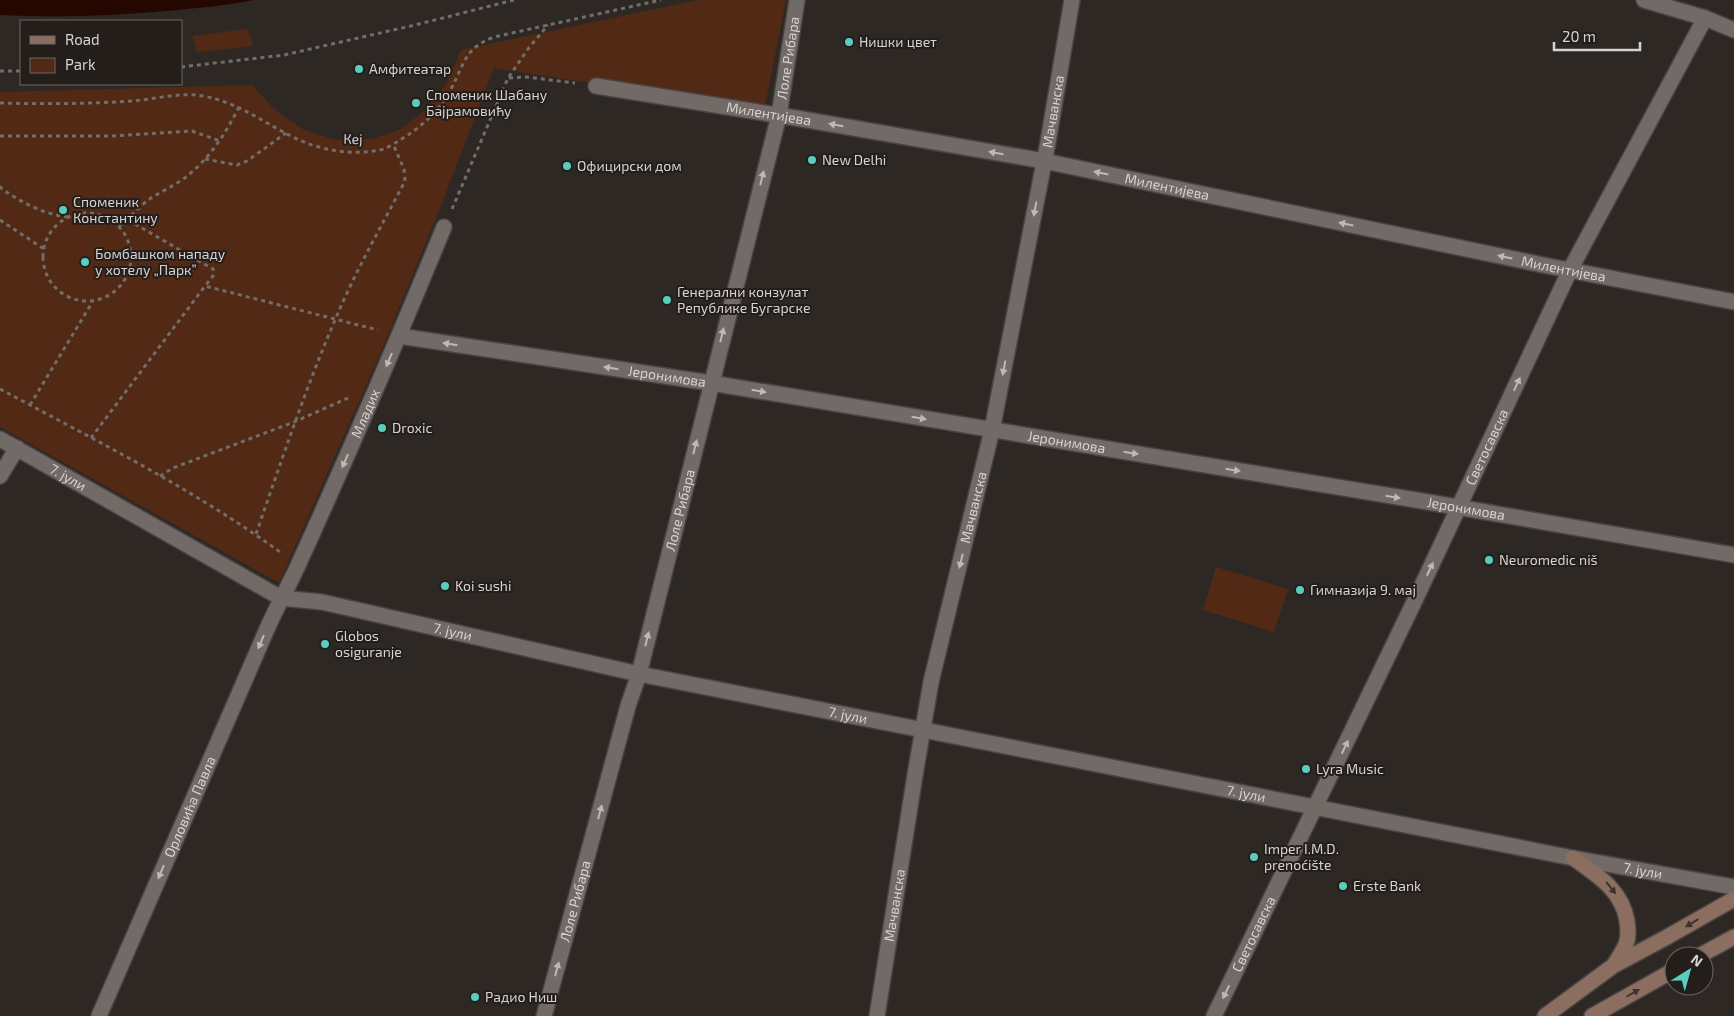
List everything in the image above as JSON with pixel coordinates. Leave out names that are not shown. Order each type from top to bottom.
[{"type":"main road","points":[[1573,858],[1605,881],[1622,904],[1626,916],[1628,937],[1613,966]]},
{"type":"main road","points":[[1545,1016],[1613,966],[1734,899]]},
{"type":"main road","points":[[1714,948],[1734,937]]},
{"type":"main road","points":[[1592,1016],[1664,976]]},
{"type":"street","name":"Лоле Рибара","points":[[544,1016],[638,674],[779,115],[797,0]]},
{"type":"street","name":"Мачванска","points":[[876,1016],[931,682],[992,430],[1044,161],[1072,0]]},
{"type":"street","points":[[1644,0],[1705,18],[1734,30]]},
{"type":"street","name":"Светосавска","points":[[1214,1016],[1459,508],[1570,270],[1705,18]]},
{"type":"street","name":"Милентијева","points":[[596,86],[779,115],[1044,161],[1734,302]]},
{"type":"street","name":"Младих","points":[[281,598],[302,557],[392,334],[444,227]]},
{"type":"street","name":"Јеронимова","points":[[392,334],[711,383],[1734,555]]},
{"type":"street","points":[[0,476],[7,443]]},
{"type":"street","name":"7. јули","points":[[7,443],[281,598],[322,602],[638,674],[1573,858],[1734,887]]},
{"type":"street","name":"Орловића Павла","points":[[99,1016],[281,598]]},
{"type":"path","points":[[182,68],[284,55],[514,0]]},
{"type":"path","name":"Кеј","points":[[0,103],[34,104],[132,100],[174,95],[202,96],[231,103],[286,133],[325,149],[355,153],[385,149],[414,131],[438,110],[452,88],[466,57],[481,42],[494,37],[661,0]]},
{"type":"path","points":[[444,227],[508,78],[528,49],[549,25]]},
{"type":"path","points":[[0,71],[20,71]]},
{"type":"path","points":[[508,78],[535,78],[596,86]]},
{"type":"path","points":[[119,226],[128,220],[137,208],[181,180],[196,168],[220,141],[240,107]]},
{"type":"path","points":[[0,136],[111,136],[192,132],[220,141]]},
{"type":"path","points":[[204,159],[238,166],[286,133]]},
{"type":"path","points":[[256,534],[294,422],[335,320],[365,257],[405,181],[404,169],[393,144]]},
{"type":"path","points":[[1,189],[26,204],[58,216],[68,217]]},
{"type":"path","points":[[81,213],[94,213],[108,218],[119,226],[127,237],[131,250],[131,264],[126,278],[118,288],[107,296],[93,300],[80,300],[66,296],[55,287],[47,276],[43,263],[44,249],[48,236],[57,224],[68,217],[81,213]]},
{"type":"path","points":[[0,220],[44,249]]},
{"type":"path","points":[[91,438],[213,276],[214,271],[128,220]]},
{"type":"path","points":[[205,286],[392,334]]},
{"type":"path","points":[[30,405],[93,300]]},
{"type":"path","points":[[0,389],[160,476],[256,534],[286,556]]},
{"type":"path","points":[[160,476],[173,468],[294,422],[354,395]]},
{"type":"green space","points":[[698,0],[786,0],[764,110],[494,68],[437,216],[379,356],[279,583],[0,427],[0,92],[252,85],[275,110],[304,130],[336,140],[372,139],[401,129],[427,109],[447,82],[461,50]]},
{"type":"green space","points":[[247,29],[253,46],[197,52],[192,36]]},
{"type":"green space","points":[[1216,567],[1288,589],[1274,632],[1203,610]]},
{"type":"shaded area","points":[[0,0],[254,0],[167,11],[105,15],[21,16],[0,15]]},
{"type":"place","name":"Нишки цвет","points":[[849,42]]},
{"type":"place","name":"Амфитеатар","points":[[359,69]]},
{"type":"place","name":"Споменик Шабану Бајрамовићу","points":[[416,103]]},
{"type":"place","name":"New Delhi","points":[[812,160]]},
{"type":"place","name":"Официрски дом","points":[[567,166]]},
{"type":"place","name":"Споменик Константину","points":[[63,210]]},
{"type":"place","name":"Бомбашком нападу у хотелу „Парк”","points":[[85,262]]},
{"type":"place","name":"Генерални конзулат Републике Бугарске","points":[[667,300]]},
{"type":"place","name":"Droxic","points":[[382,428]]},
{"type":"place","name":"Neuromedic niš","points":[[1489,560]]},
{"type":"place","name":"Koi sushi","points":[[445,586]]},
{"type":"place","name":"Гимназија 9. мај","points":[[1300,590]]},
{"type":"place","name":"Globos osiguranje","points":[[325,644]]},
{"type":"place","name":"Lyra Music","points":[[1306,769]]},
{"type":"place","name":"Imper I.M.D. prenoćište","points":[[1254,857]]},
{"type":"place","name":"Erste Bank","points":[[1343,886]]},
{"type":"place","name":"Радио Ниш","points":[[475,997]]}]
